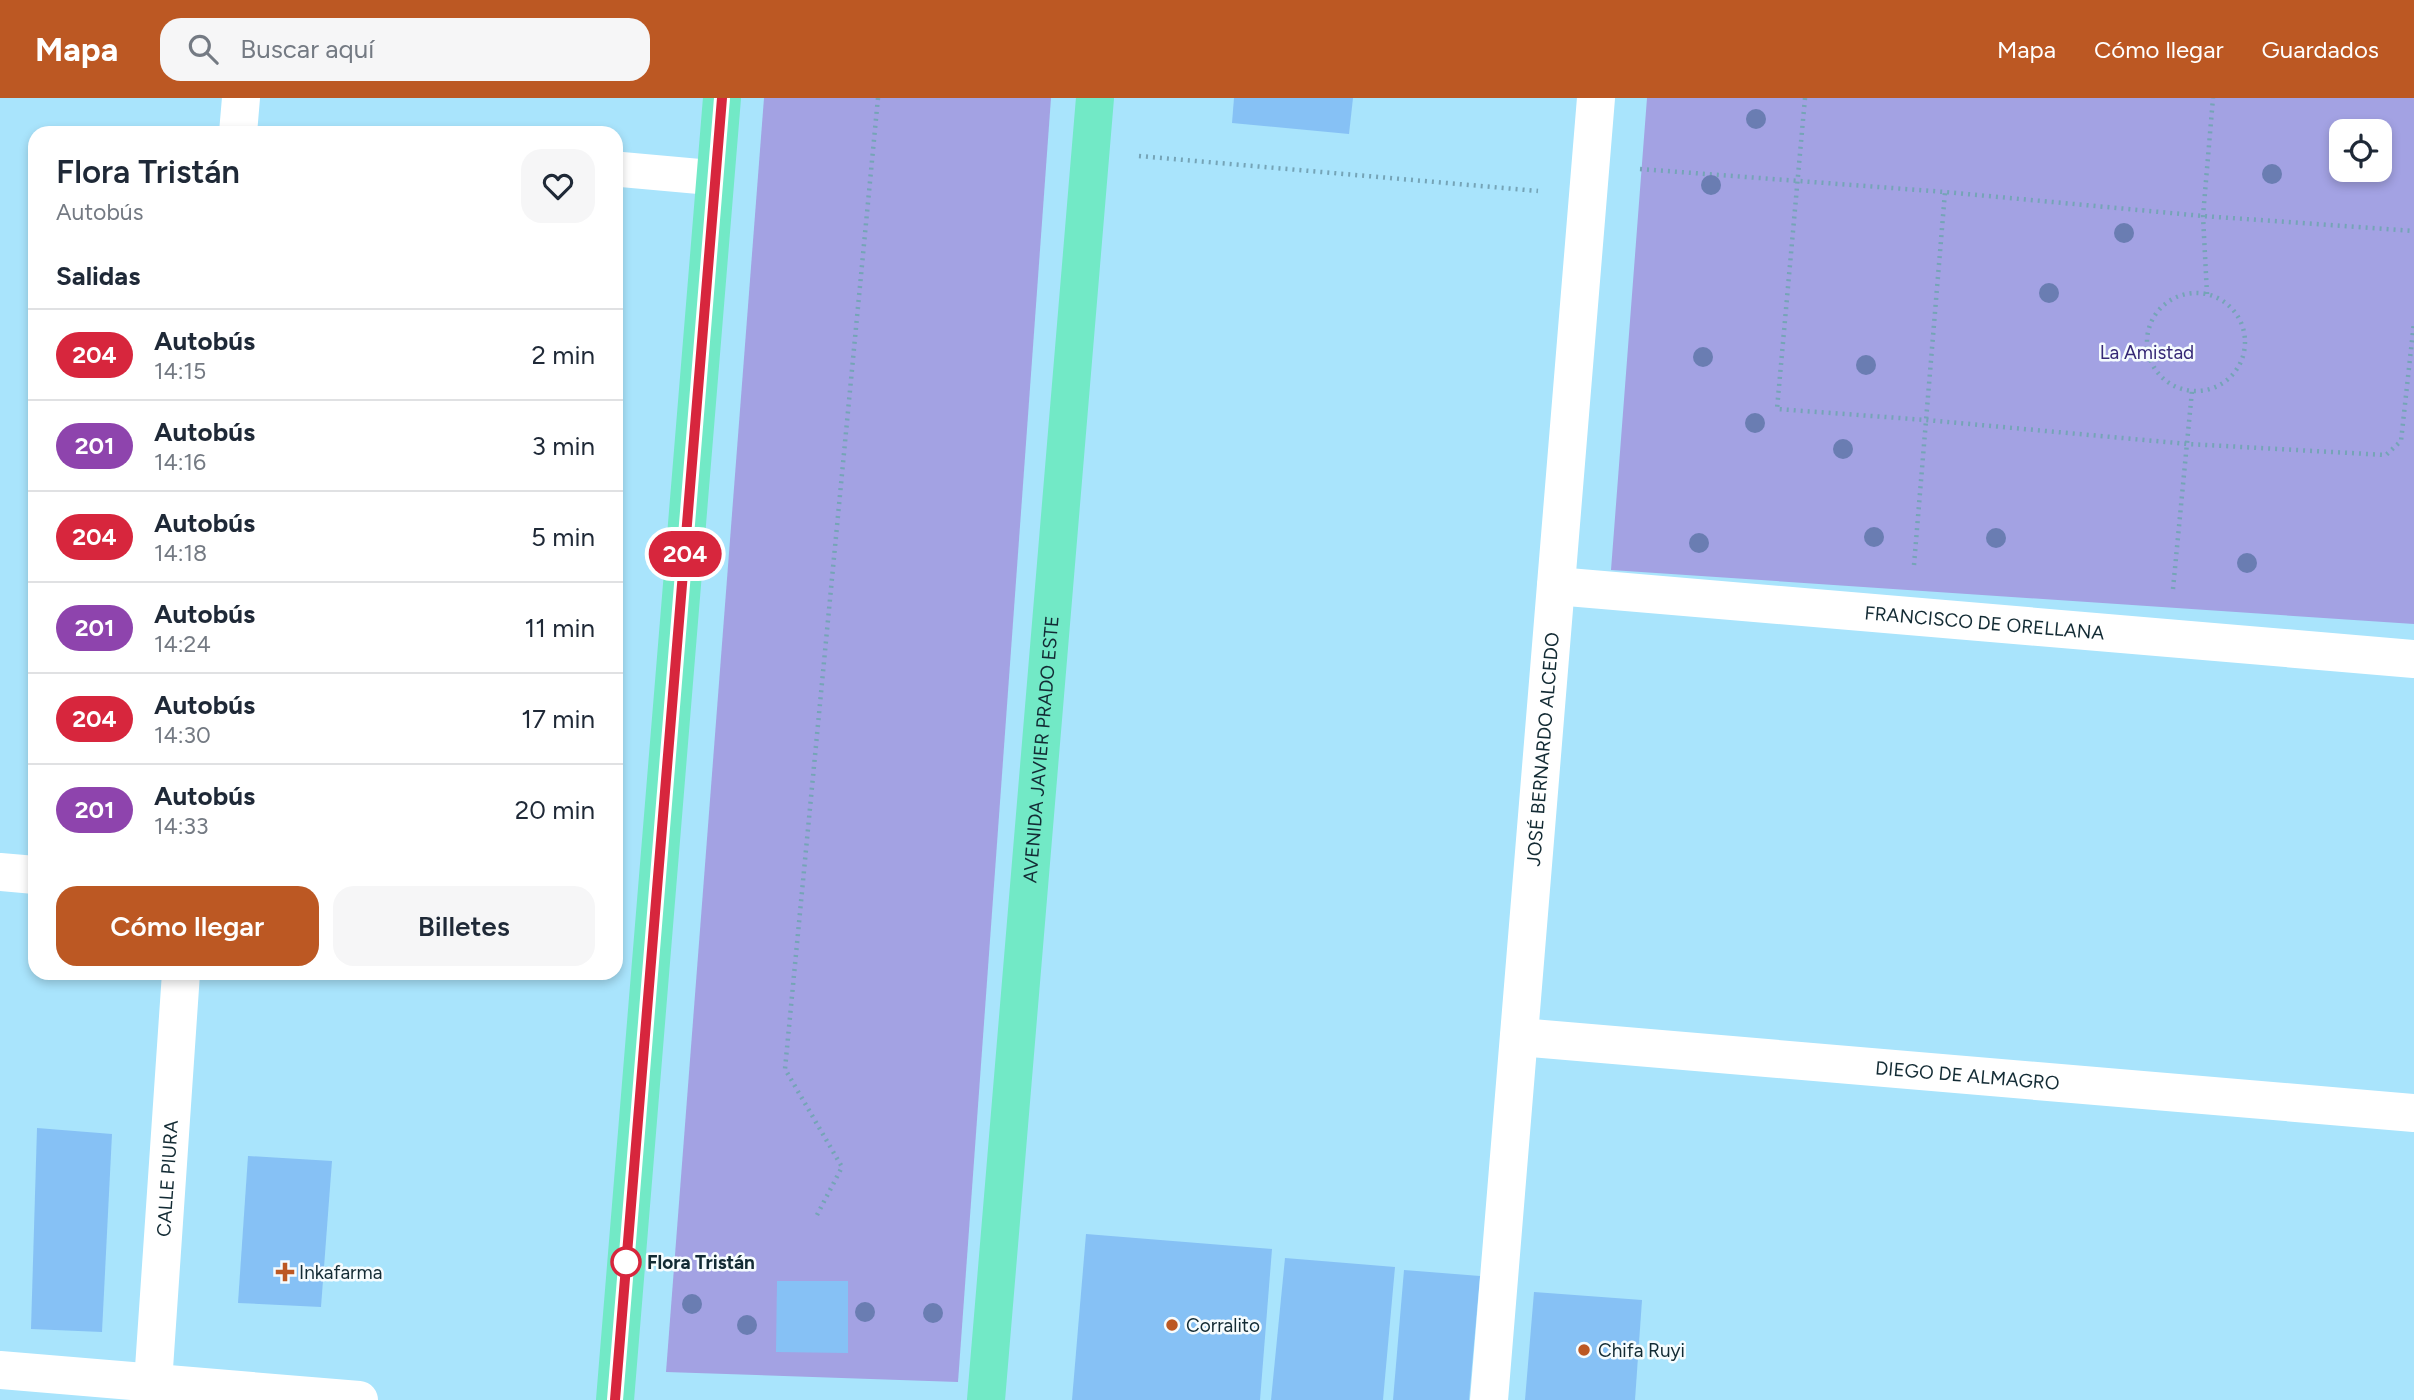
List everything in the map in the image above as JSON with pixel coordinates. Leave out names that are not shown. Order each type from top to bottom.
[{"type":"main road","points":[[615,1400],[722,98]]},
{"type":"main road","name":"AVENIDA JAVIER PRADO ESTE","points":[[986,1400],[1095,98]]},
{"type":"street","points":[[239,126],[241,98]]},
{"type":"street","name":"JOSÉ BERNARDO ALCEDO","points":[[1489,1400],[1596,98]]},
{"type":"street","name":"FRANCISCO DE ORELLANA","points":[[1556,586],[2414,659]]},
{"type":"street","points":[[0,872],[28,874]]},
{"type":"street","name":"CALLE PIURA","points":[[153,1383],[181,980]]},
{"type":"street","name":"DIEGO DE ALMAGRO","points":[[1519,1037],[2414,1113]]},
{"type":"street","points":[[0,1370],[359,1400]]},
{"type":"lane","points":[[623,170],[716,178]]},
{"type":"path","points":[[817,1215],[842,1167],[785,1069],[878,98]]},
{"type":"path","points":[[1805,98],[1777,409],[2188,444],[2386,455],[2401,441],[2414,322]]},
{"type":"path","points":[[2207,294],[2203,216],[2213,98]]},
{"type":"path","points":[[1091,152],[1589,180],[1798,182],[2414,231]]},
{"type":"path","points":[[1910,616],[1945,192]]},
{"type":"path","points":[[2190,293],[2207,294],[2221,300],[2234,311],[2242,325],[2246,341],[2235,372],[2223,383],[2192,391],[2176,388],[2163,379],[2150,359],[2148,335],[2152,320],[2162,307],[2190,293]]},
{"type":"path","points":[[2168,637],[2192,391]]},
{"type":"green space","points":[[764,98],[1051,98],[958,1382],[666,1372]]},
{"type":"green space","name":"La Amistad","points":[[1647,98],[2414,98],[2414,624],[1611,570]]},
{"type":"building","points":[[1234,98],[1353,98],[1349,134],[1232,123]]},
{"type":"building","points":[[37,1128],[112,1134],[102,1332],[31,1329]]},
{"type":"building","points":[[248,1156],[332,1161],[321,1307],[238,1303]]},
{"type":"building","name":"Corralito","points":[[1086,1234],[1272,1249],[1260,1400],[1072,1400]]},
{"type":"building","points":[[1285,1258],[1395,1267],[1383,1400],[1271,1400]]},
{"type":"building","points":[[1404,1270],[1480,1276],[1469,1400],[1393,1400]]},
{"type":"building","points":[[777,1281],[848,1281],[848,1353],[776,1352]]},
{"type":"building","name":"Chifa Ruyi","points":[[1534,1292],[1642,1300],[1635,1400],[1525,1400]]},
{"type":"bus line","name":"204","points":[[615,1400],[722,98]]},
{"type":"place","name":"Flora Tristán","points":[[626,1262]]},
{"type":"place","name":"Inkafarma","points":[[285,1272]]},
{"type":"place","name":"Corralito","points":[[1172,1325]]},
{"type":"place","name":"Chifa Ruyi","points":[[1584,1350]]}]
